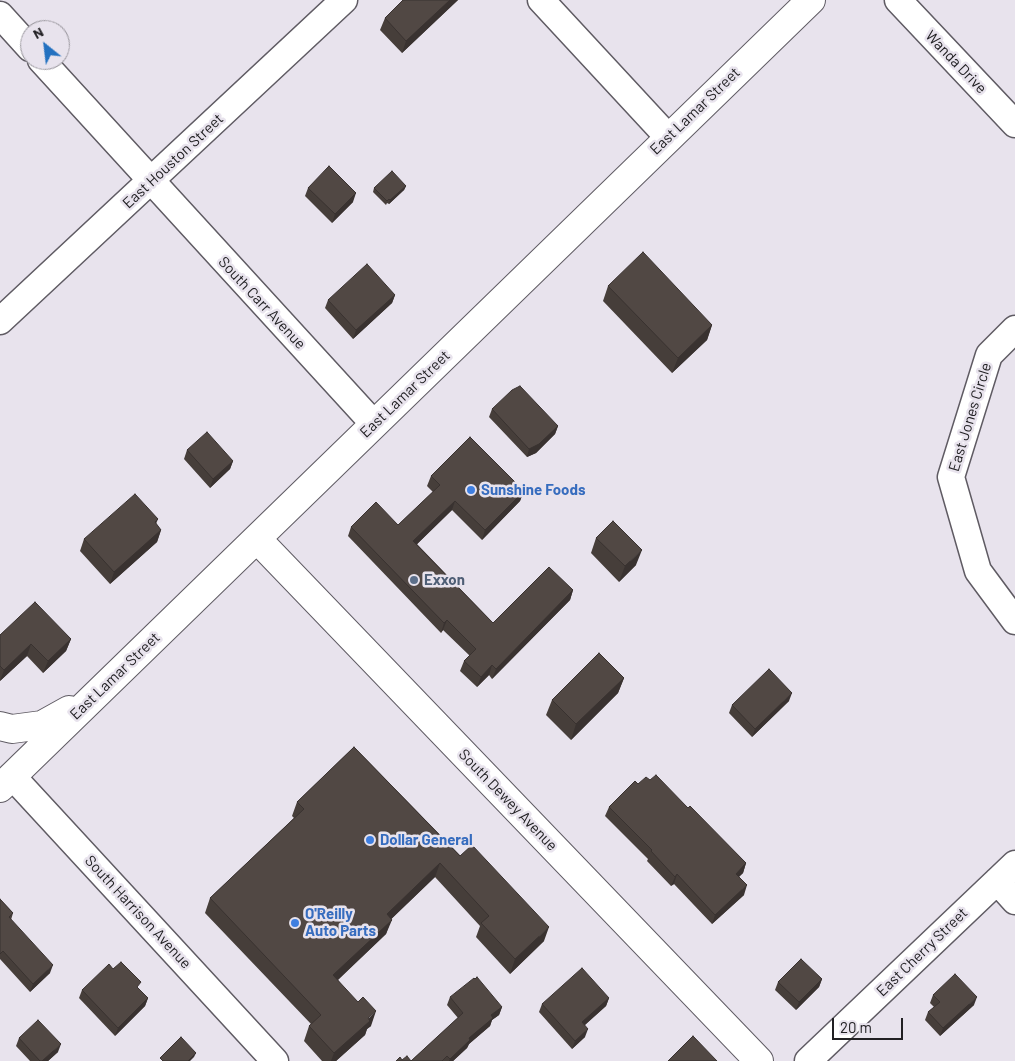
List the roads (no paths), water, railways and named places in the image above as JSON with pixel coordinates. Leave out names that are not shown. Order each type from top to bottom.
[{"type":"main road","name":"East Lamar Street","points":[[4,775],[93,698],[811,0]]},
{"type":"main road","name":"South Dewey Avenue","points":[[256,539],[760,1061]]},
{"type":"main road","points":[[0,726],[12,729],[42,725],[93,698]]},
{"type":"street","name":"East Houston Street","points":[[0,321],[344,0]]},
{"type":"street","points":[[541,0],[668,137]]},
{"type":"street","name":"Wanda Drive","points":[[898,0],[1015,124]]},
{"type":"street","points":[[0,15],[20,37]]},
{"type":"street","name":"South Carr Avenue","points":[[50,70],[374,424]]},
{"type":"street","name":"East Jones Circle","points":[[1015,328],[989,355],[951,477],[978,571],[1015,621]]},
{"type":"street","name":"South Harrison Avenue","points":[[4,775],[275,1061]]},
{"type":"street","points":[[1006,872],[1015,901]]},
{"type":"street","name":"East Cherry Street","points":[[808,1061],[1006,872]]},
{"type":"place","name":"Sunshine Foods","points":[[471,490]]},
{"type":"place","name":"Exxon","points":[[414,580]]},
{"type":"place","name":"Dollar General","points":[[370,840]]},
{"type":"place","name":"O'Reilly Auto Parts","points":[[295,923]]}]
